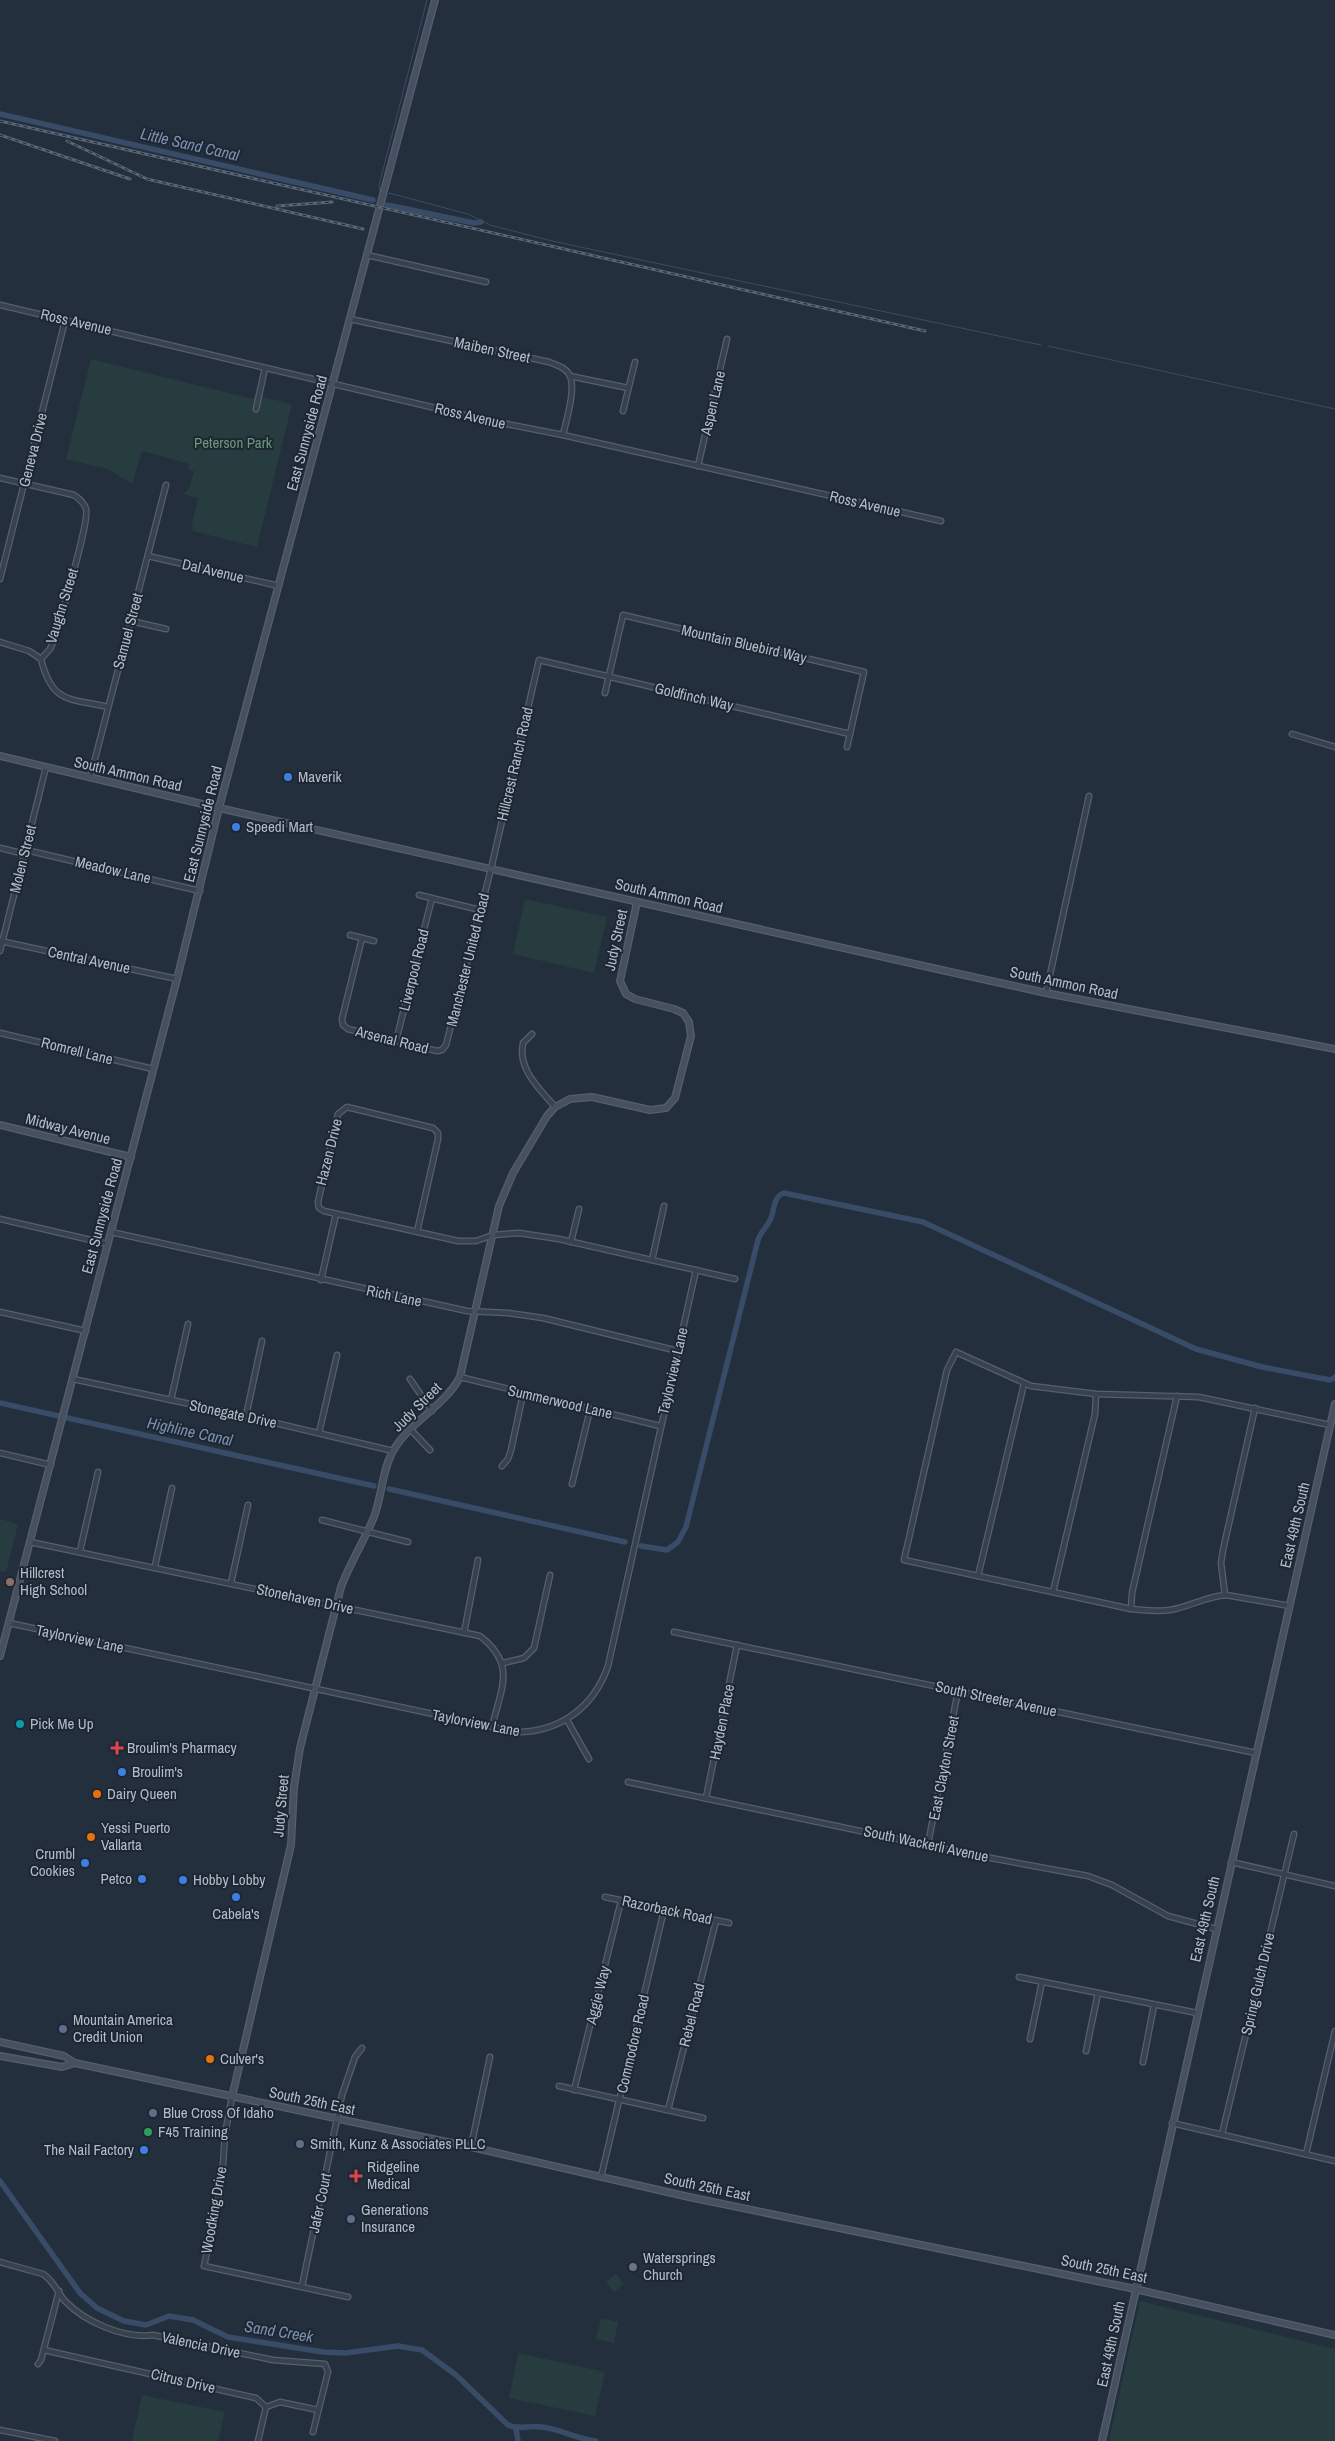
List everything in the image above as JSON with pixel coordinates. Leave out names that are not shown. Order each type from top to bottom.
[{"type":"street","name":"East Sunnyside Road","points":[[0,1656],[154,1070],[200,891],[219,808],[435,0]]},
{"type":"street","points":[[367,255],[486,282]]},
{"type":"street","name":"Ross Avenue","points":[[0,305],[265,368],[333,382],[370,393],[486,420],[563,435],[941,521]]},
{"type":"street","name":"Maiben Street","points":[[350,319],[549,362],[564,369],[570,376]]},
{"type":"street","name":"Geneva Drive","points":[[0,579],[65,321]]},
{"type":"street","name":"Aspen Lane","points":[[698,466],[727,339]]},
{"type":"street","points":[[624,411],[634,362]]},
{"type":"street","points":[[256,409],[265,368]]},
{"type":"street","points":[[563,435],[572,388],[570,376],[628,388]]},
{"type":"street","points":[[0,478],[25,484]]},
{"type":"street","name":"Vaughn Street","points":[[25,484],[74,495],[82,501],[87,514],[55,638],[50,649],[41,659],[51,688],[61,696],[108,707]]},
{"type":"street","name":"Samuel Street","points":[[90,778],[166,485]]},
{"type":"street","name":"Dal Avenue","points":[[148,556],[279,586]]},
{"type":"street","name":"Mountain Bluebird Way","points":[[609,677],[623,615],[864,672],[850,734]]},
{"type":"street","points":[[131,620],[166,629]]},
{"type":"street","points":[[0,642],[29,651],[41,659]]},
{"type":"street","name":"Goldfinch Way","points":[[539,660],[850,734]]},
{"type":"street","name":"Hillcrest Ranch Road","points":[[491,868],[539,660]]},
{"type":"street","points":[[605,693],[609,677]]},
{"type":"street","points":[[847,747],[850,734]]},
{"type":"street","points":[[1292,734],[1335,747]]},
{"type":"street","name":"South Ammon Road","points":[[0,756],[219,808],[1046,993],[1335,1049]]},
{"type":"street","name":"Molen Street","points":[[0,951],[46,767]]},
{"type":"street","points":[[1046,993],[1089,796]]},
{"type":"street","name":"Meadow Lane","points":[[0,848],[26,852],[200,891]]},
{"type":"street","name":"Manchester United Road","points":[[442,1050],[446,1045],[491,868]]},
{"type":"street","points":[[419,895],[480,910]]},
{"type":"street","name":"Liverpool Road","points":[[396,1041],[432,898]]},
{"type":"street","name":"Judy Street","points":[[232,2097],[290,1845],[297,1764],[336,1605],[350,1563],[374,1517],[393,1451],[411,1430],[448,1396],[460,1377],[499,1206],[513,1173],[547,1116],[555,1106],[570,1099],[592,1097],[656,1111],[666,1108],[675,1098],[691,1036],[689,1022],[679,1010],[630,997],[624,991],[620,981],[637,902]]},
{"type":"street","points":[[350,935],[374,941]]},
{"type":"street","name":"Arsenal Road","points":[[362,938],[342,1019],[343,1025],[348,1029],[437,1051],[442,1050]]},
{"type":"street","name":"Central Avenue","points":[[1,942],[177,980]]},
{"type":"street","name":"Romrell Lane","points":[[0,1033],[154,1070]]},
{"type":"street","points":[[532,1034],[523,1044],[523,1060],[532,1081],[555,1106]]},
{"type":"street","name":"Hazen Drive","points":[[416,1232],[438,1133],[433,1128],[347,1107],[338,1114],[318,1202],[319,1208],[324,1211],[416,1232],[458,1241],[476,1241],[492,1236],[519,1232],[735,1279]]},
{"type":"street","name":"Midway Avenue","points":[[0,1125],[131,1157]]},
{"type":"street","points":[[652,1260],[664,1206]]},
{"type":"street","points":[[571,1242],[579,1209]]},
{"type":"street","points":[[321,1280],[336,1214]]},
{"type":"street","points":[[0,1219],[108,1244]]},
{"type":"street","name":"Rich Lane","points":[[111,1232],[476,1313],[508,1313],[543,1318],[678,1350]]},
{"type":"street","name":"Taylorview Lane","points":[[9,1623],[492,1727],[527,1732],[548,1728],[567,1720],[588,1703],[602,1682],[608,1666],[696,1270]]},
{"type":"street","points":[[0,1312],[86,1331]]},
{"type":"street","points":[[171,1400],[188,1324]]},
{"type":"street","points":[[246,1416],[262,1341]]},
{"type":"street","points":[[1290,1606],[1225,1595],[1171,1610],[1131,1609],[904,1560],[947,1370],[956,1352],[1024,1384],[1096,1394],[1177,1396],[1219,1400],[1330,1426]]},
{"type":"street","points":[[319,1433],[337,1355]]},
{"type":"street","name":"Summerwood Lane","points":[[460,1377],[522,1394],[660,1426]]},
{"type":"street","name":"Stonegate Drive","points":[[73,1379],[246,1416],[393,1451]]},
{"type":"street","points":[[410,1379],[432,1411]]},
{"type":"street","points":[[978,1576],[1024,1384]]},
{"type":"street","points":[[502,1466],[508,1459],[511,1450],[522,1394]]},
{"type":"street","points":[[1053,1592],[1095,1414],[1096,1394]]},
{"type":"street","points":[[1131,1609],[1132,1593],[1177,1396]]},
{"type":"street","name":"East 49th South","points":[[1102,2441],[1335,1404]]},
{"type":"street","points":[[1225,1595],[1221,1563],[1223,1550],[1255,1408]]},
{"type":"street","points":[[572,1484],[590,1410]]},
{"type":"street","points":[[411,1430],[430,1450]]},
{"type":"street","points":[[0,1453],[50,1465]]},
{"type":"street","points":[[80,1550],[98,1472]]},
{"type":"street","points":[[155,1566],[172,1488]]},
{"type":"street","points":[[231,1583],[248,1505]]},
{"type":"street","points":[[322,1520],[408,1542]]},
{"type":"street","name":"Stonehaven Drive","points":[[30,1542],[80,1550],[480,1636],[493,1646],[503,1663]]},
{"type":"street","points":[[464,1632],[478,1560]]},
{"type":"street","points":[[492,1727],[504,1675],[503,1663],[524,1658],[534,1648],[550,1576]]},
{"type":"street","name":"South Streeter Avenue","points":[[674,1632],[1256,1753]]},
{"type":"street","name":"Hayden Place","points":[[706,1798],[737,1645]]},
{"type":"street","name":"East Clayton Street","points":[[928,1844],[958,1691]]},
{"type":"street","points":[[567,1720],[589,1759]]},
{"type":"street","name":"South Wackerli Avenue","points":[[628,1782],[1088,1876],[1112,1885],[1168,1916],[1216,1929]]},
{"type":"street","name":"Spring Gulch Drive","points":[[1222,2134],[1294,1834]]},
{"type":"street","points":[[1231,1862],[1335,1886]]},
{"type":"street","name":"Razorback Road","points":[[605,1897],[729,1923]]},
{"type":"street","name":"Aggie Way","points":[[574,2090],[621,1901]]},
{"type":"street","name":"Commodore Road","points":[[601,2177],[664,1910]]},
{"type":"street","name":"Rebel Road","points":[[668,2110],[716,1921]]},
{"type":"street","points":[[1019,1977],[1197,2013]]},
{"type":"street","points":[[1030,2038],[1042,1982]]},
{"type":"street","points":[[1086,2051],[1098,1993]]},
{"type":"street","points":[[1143,2062],[1154,2005]]},
{"type":"street","points":[[1306,2154],[1335,2030]]},
{"type":"street","name":"South 25th East","points":[[0,2042],[64,2056],[75,2063],[601,2177],[1135,2289],[1335,2335]]},
{"type":"street","name":"Jafer Court","points":[[302,2286],[348,2077],[355,2058],[362,2048]]},
{"type":"street","name":"South 25th East","points":[[0,2056],[62,2067],[75,2063]]},
{"type":"street","points":[[471,2148],[490,2057]]},
{"type":"street","points":[[559,2086],[703,2118]]},
{"type":"street","name":"Woodking Drive","points":[[232,2097],[226,2125],[222,2181],[204,2266],[348,2297]]},
{"type":"street","points":[[1172,2123],[1335,2161]]},
{"type":"street","name":"Valencia Drive","points":[[0,2262],[43,2274],[68,2303],[104,2328],[140,2336],[153,2335],[273,2360],[325,2364],[328,2372],[313,2432]]},
{"type":"street","points":[[38,2364],[44,2350],[59,2291]]},
{"type":"street","name":"Citrus Drive","points":[[44,2350],[256,2398],[266,2407]]},
{"type":"street","points":[[258,2441],[266,2407],[280,2402],[318,2410]]},
{"type":"street","points":[[0,2430],[54,2441]]},
{"type":"green space","name":"Peterson Park","points":[[91,359],[253,399],[255,395],[292,404],[257,547],[193,531],[192,524],[198,498],[183,494],[189,488],[194,471],[188,469],[189,464],[142,451],[132,484],[108,469],[66,459]]},
{"type":"green space","points":[[525,899],[607,917],[594,973],[513,954]]},
{"type":"green space","points":[[0,1519],[18,1524],[6,1572],[0,1571]]},
{"type":"green space","points":[[616,2274],[624,2284],[614,2292],[606,2282]]},
{"type":"green space","points":[[1140,2301],[1335,2349],[1335,2441],[1109,2441]]},
{"type":"green space","points":[[601,2318],[618,2322],[614,2343],[596,2339]]},
{"type":"green space","points":[[518,2353],[605,2372],[595,2416],[509,2398]]},
{"type":"green space","points":[[142,2395],[225,2412],[218,2441],[132,2441]]},
{"type":"waterway","points":[[380,191],[379,185],[427,0]]},
{"type":"waterway","name":"Little Sand Canal","points":[[0,114],[373,200]]},
{"type":"waterway","points":[[389,193],[468,214],[490,225],[552,241],[1041,345]]},
{"type":"waterway","points":[[387,205],[474,223],[481,222]]},
{"type":"waterway","points":[[1048,346],[1335,409]]},
{"type":"waterway","points":[[641,1546],[667,1550],[678,1542],[686,1527],[758,1240],[770,1221],[776,1200],[784,1193],[923,1222],[1196,1349],[1262,1367],[1330,1380],[1335,1377]]},
{"type":"waterway","name":"Highline Canal","points":[[0,1403],[374,1486]]},
{"type":"waterway","points":[[389,1489],[625,1542]]},
{"type":"waterway","name":"Sand Creek","points":[[0,2181],[80,2293],[97,2308],[124,2321],[146,2325],[169,2316],[193,2320],[228,2337],[323,2352],[345,2353],[398,2346],[422,2350],[456,2375],[508,2425],[549,2428],[596,2441]]},
{"type":"waterway","points":[[516,2429],[518,2441]]},
{"type":"railway","points":[[0,121],[925,331]]},
{"type":"railway","points":[[0,135],[130,179]]},
{"type":"railway","points":[[67,141],[147,179],[363,229]]},
{"type":"railway","points":[[277,206],[332,202]]},
{"type":"place","name":"Maverik","points":[[288,777]]},
{"type":"place","name":"Speedi Mart","points":[[236,827]]},
{"type":"place","name":"Hillcrest High School","points":[[10,1582]]},
{"type":"place","name":"Pick Me Up","points":[[20,1724]]},
{"type":"place","name":"Broulim's Pharmacy","points":[[117,1748]]},
{"type":"place","name":"Broulim's","points":[[122,1772]]},
{"type":"place","name":"Dairy Queen","points":[[97,1794]]},
{"type":"place","name":"Yessi Puerto Vallarta","points":[[91,1837]]},
{"type":"place","name":"Crumbl Cookies","points":[[85,1863]]},
{"type":"place","name":"Petco","points":[[142,1879]]},
{"type":"place","name":"Hobby Lobby","points":[[183,1880]]},
{"type":"place","name":"Cabela's","points":[[236,1897]]},
{"type":"place","name":"Mountain America Credit Union","points":[[63,2029]]},
{"type":"place","name":"Culver's","points":[[210,2059]]},
{"type":"place","name":"Blue Cross Of Idaho","points":[[153,2113]]},
{"type":"place","name":"F45 Training","points":[[148,2132]]},
{"type":"place","name":"Smith, Kunz & Associates PLLC","points":[[300,2144]]},
{"type":"place","name":"The Nail Factory","points":[[144,2150]]},
{"type":"place","name":"Ridgeline Medical","points":[[356,2176]]},
{"type":"place","name":"Generations Insurance","points":[[351,2219]]},
{"type":"place","name":"Watersprings Church","points":[[633,2267]]}]
